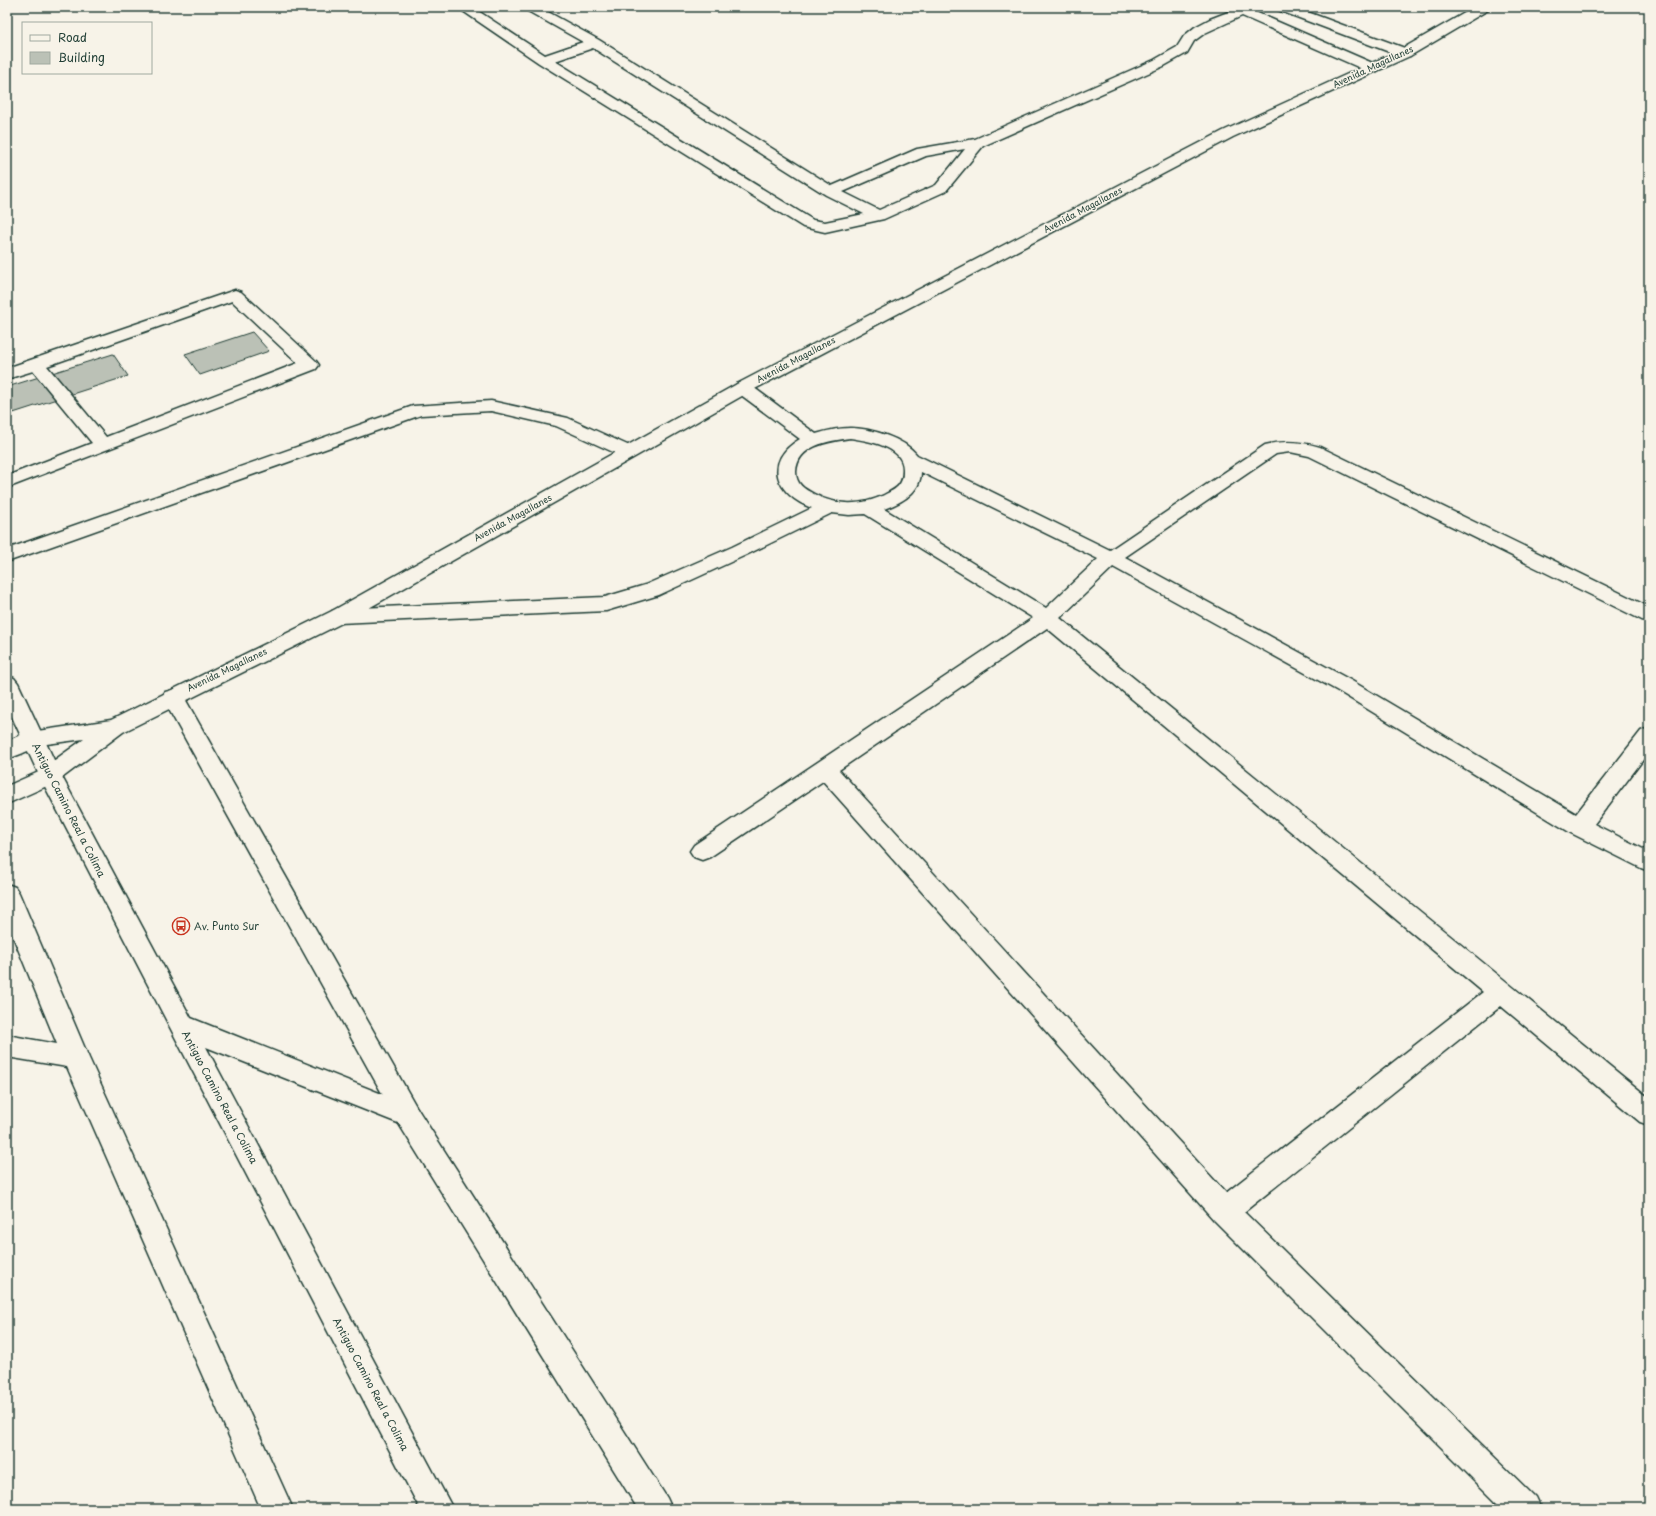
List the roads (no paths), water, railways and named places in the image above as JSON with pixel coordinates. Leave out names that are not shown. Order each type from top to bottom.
[{"type":"street","points":[[463,7],[544,60],[808,224],[825,227],[879,216],[941,188],[978,143]]},
{"type":"street","points":[[530,7],[594,43],[831,192],[879,216]]},
{"type":"street","points":[[1282,7],[1405,53]]},
{"type":"street","name":"Avenida Magallanes","points":[[7,796],[50,775],[115,727],[339,616],[743,388],[1228,134],[1405,53],[1484,7]]},
{"type":"street","points":[[831,192],[922,152],[978,143],[1159,63],[1182,50],[1189,39],[1200,30],[1247,9],[1372,68]]},
{"type":"street","points":[[544,60],[594,43]]},
{"type":"street","points":[[7,374],[235,295],[310,365],[7,482]]},
{"type":"street","points":[[36,364],[103,445]]},
{"type":"street","points":[[743,388],[813,440]]},
{"type":"street","points":[[7,556],[419,410],[491,406],[562,422],[628,452]]},
{"type":"street","points":[[910,459],[913,471],[910,483],[901,494],[887,502],[869,508],[849,510],[811,502],[797,492],[788,482],[786,470],[790,458],[800,448],[813,440],[831,435],[850,433],[869,435],[891,443],[901,449],[910,459],[1111,558],[1345,686],[1579,826],[1649,862]]},
{"type":"street","points":[[702,851],[1048,618],[1111,558],[1270,449],[1290,447],[1314,451],[1649,616]]},
{"type":"street","points":[[339,616],[606,604],[652,590],[739,551],[829,507]]},
{"type":"street","points":[[869,508],[1048,618],[1649,1114]]},
{"type":"street","name":"Antiguo Camino Real a Colima","points":[[7,683],[50,775],[437,1509]]},
{"type":"street","points":[[173,697],[408,1116],[656,1509]]},
{"type":"street","name":"Avenida Magallanes","points":[[7,751],[32,738],[115,727]]},
{"type":"street","points":[[1579,826],[1649,736]]},
{"type":"street","points":[[824,768],[1224,1211],[1525,1509]]},
{"type":"street","points":[[7,893],[76,1058],[277,1509]]},
{"type":"street","points":[[1224,1211],[1501,992]]},
{"type":"street","points":[[183,1026],[408,1116]]},
{"type":"street","points":[[7,1046],[76,1058]]},
{"type":"place","name":"Av. Punto Sur","points":[[181,926]]}]
